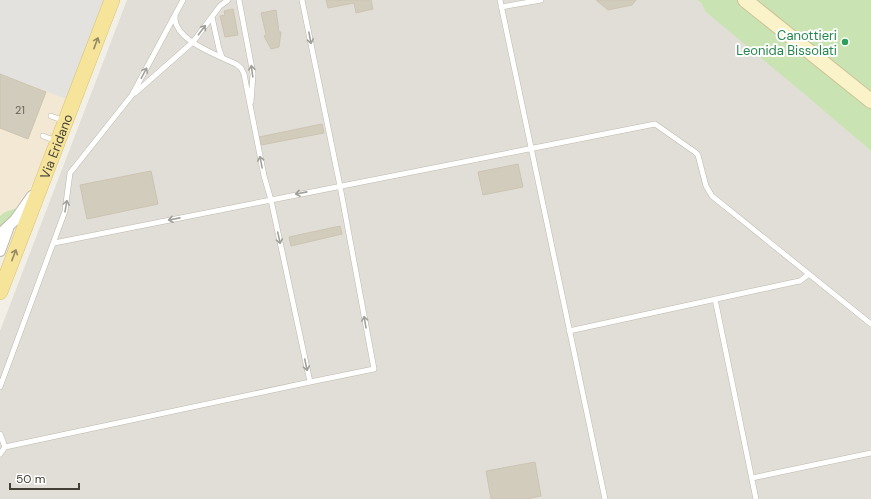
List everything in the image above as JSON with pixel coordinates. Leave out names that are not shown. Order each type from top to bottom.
[{"type":"main road","name":"Via Eridano","points":[[0,292],[112,0]]},
{"type":"street","points":[[745,0],[871,101]]},
{"type":"street","points":[[0,234],[9,227],[23,210],[48,166]]},
{"type":"street","points":[[0,251],[9,227]]},
{"type":"lane","points":[[0,387],[65,211],[70,173],[132,95],[183,0]]},
{"type":"lane","points":[[132,95],[193,42],[220,6],[228,0]]},
{"type":"lane","points":[[239,0],[254,74],[251,109]]},
{"type":"lane","points":[[0,454],[5,447],[374,369],[340,186],[302,0]]},
{"type":"lane","points":[[500,0],[605,499]]},
{"type":"lane","points":[[502,7],[541,0]]},
{"type":"lane","points":[[174,16],[177,26],[182,34],[193,42],[236,64],[241,68],[244,74],[264,176],[271,200],[310,382]]},
{"type":"lane","points":[[212,17],[222,57]]},
{"type":"lane","points":[[75,78],[82,67],[88,63]]},
{"type":"lane","points":[[51,116],[58,119]]},
{"type":"lane","points":[[54,243],[655,124],[698,155],[706,186],[712,196],[871,324]]},
{"type":"lane","points":[[43,136],[51,139]]},
{"type":"lane","points":[[569,331],[795,282],[809,274]]},
{"type":"lane","points":[[715,299],[756,499]]},
{"type":"lane","points":[[0,434],[5,447]]},
{"type":"lane","points":[[752,478],[871,453]]},
{"type":"shaded area","points":[[0,0],[83,60],[33,182],[20,207],[5,212],[0,216]]},
{"type":"shaded area","points":[[0,0],[105,0],[67,99],[0,74]]},
{"type":"shaded area","points":[[127,0],[697,0],[871,151],[871,499],[0,499],[0,331]]},
{"type":"green space","points":[[697,0],[871,0],[871,151],[706,12],[702,4]]},
{"type":"green space","points":[[20,207],[0,254],[0,216],[5,212]]},
{"type":"building","points":[[326,0],[371,0],[373,9],[356,13],[354,3],[328,8]]},
{"type":"building","points":[[596,0],[636,0],[632,5],[608,10]]},
{"type":"building","points":[[233,9],[238,35],[225,37],[220,16],[225,15],[224,11]]},
{"type":"building","points":[[276,10],[279,32],[281,32],[279,47],[271,49],[264,36],[266,34],[261,13]]},
{"type":"building","points":[[0,74],[46,92],[28,139],[0,128]]},
{"type":"building","points":[[322,124],[324,133],[261,145],[259,137]]},
{"type":"building","points":[[518,164],[523,187],[483,195],[478,172]]},
{"type":"building","points":[[151,171],[158,204],[87,219],[80,185]]},
{"type":"building","points":[[340,226],[342,234],[291,246],[289,237]]},
{"type":"building","points":[[535,462],[541,496],[527,499],[491,499],[486,471]]},
{"type":"place","name":"Canottieri Leonida Bissolati","points":[[845,42]]}]
